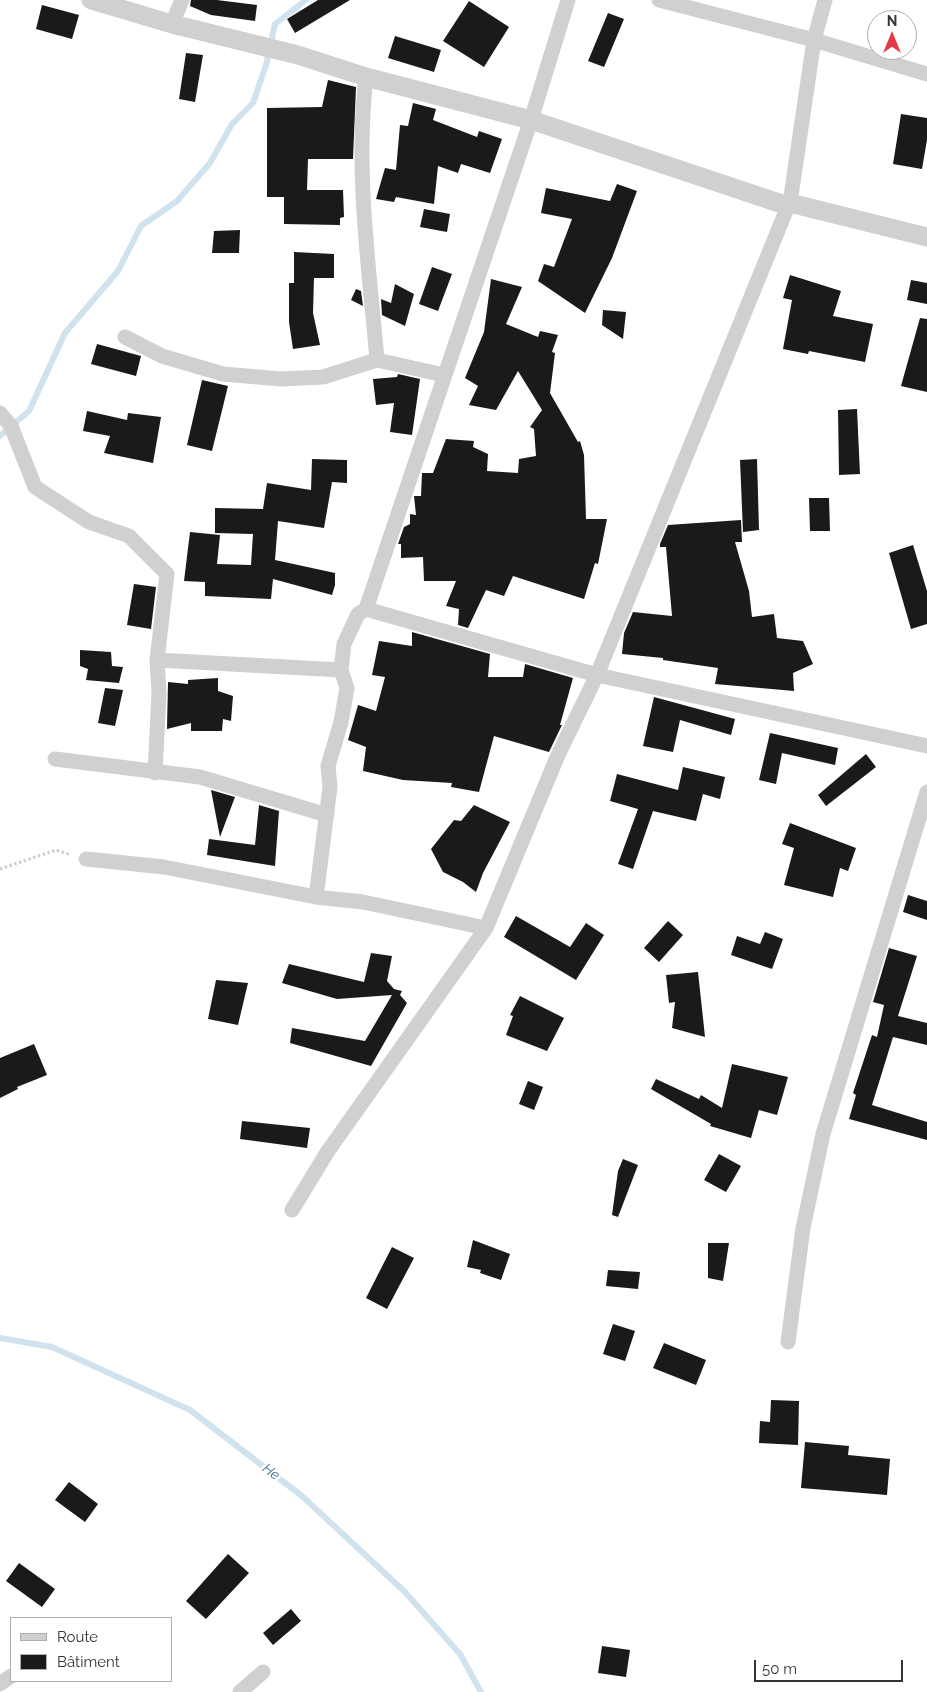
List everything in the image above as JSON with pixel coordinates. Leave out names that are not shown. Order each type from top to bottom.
[{"type":"street","points":[[90,0],[172,24],[298,55],[366,77],[531,120],[789,205],[927,237]]},
{"type":"street","points":[[172,24],[182,0]]},
{"type":"street","points":[[316,897],[330,787],[328,766],[341,722],[347,688],[341,670],[344,644],[358,614],[366,609],[531,120],[568,0]]},
{"type":"street","points":[[659,0],[814,40],[927,74]]},
{"type":"street","points":[[292,1210],[328,1151],[486,928],[558,755],[597,675],[789,205],[814,40],[824,0]]},
{"type":"street","points":[[366,77],[362,109],[364,218],[377,360]]},
{"type":"street","points":[[125,337],[162,356],[223,374],[281,378],[323,377],[377,360],[444,375]]},
{"type":"street","points":[[0,413],[11,426],[34,487],[90,522],[129,536],[167,574],[157,660],[159,693],[155,772]]},
{"type":"street","points":[[366,609],[597,675],[927,746]]},
{"type":"street","points":[[157,660],[341,670]]},
{"type":"street","points":[[55,759],[200,777],[327,815]]},
{"type":"street","points":[[788,1342],[803,1228],[823,1134],[927,792]]},
{"type":"street","points":[[86,859],[164,867],[316,897],[363,902],[486,928]]},
{"type":"street","points":[[240,1692],[264,1672]]},
{"type":"path","points":[[0,869],[56,850],[86,859]]},
{"type":"building","points":[[191,0],[217,0],[257,5],[255,21],[211,15],[190,6]]},
{"type":"building","points":[[318,0],[350,0],[295,33],[287,19]]},
{"type":"building","points":[[469,1],[509,27],[484,67],[443,41]]},
{"type":"building","points":[[42,5],[79,15],[72,39],[36,29]]},
{"type":"building","points":[[608,13],[624,19],[604,67],[588,61]]},
{"type":"building","points":[[395,36],[441,50],[434,72],[388,58]]},
{"type":"building","points":[[186,53],[203,55],[195,102],[179,99]]},
{"type":"building","points":[[328,80],[356,87],[353,159],[308,159],[307,190],[343,190],[344,217],[340,218],[340,225],[284,224],[284,197],[267,197],[267,108],[322,107]]},
{"type":"building","points":[[413,103],[436,109],[433,120],[477,137],[479,131],[502,139],[490,173],[461,164],[458,173],[438,166],[434,204],[396,197],[394,202],[376,199],[385,168],[396,170],[400,125],[408,126]]},
{"type":"building","points":[[901,114],[927,118],[927,140],[922,169],[893,164]]},
{"type":"building","points":[[617,184],[637,191],[612,258],[585,313],[538,281],[544,264],[554,267],[572,219],[541,213],[546,188],[610,201]]},
{"type":"building","points":[[424,209],[450,214],[447,232],[420,227]]},
{"type":"building","points":[[240,230],[239,253],[212,253],[214,231]]},
{"type":"building","points":[[294,252],[334,254],[334,278],[314,278],[313,313],[320,345],[293,349],[289,322],[289,283],[294,283]]},
{"type":"building","points":[[432,267],[452,274],[438,311],[419,304]]},
{"type":"building","points":[[790,275],[841,291],[833,316],[873,324],[865,362],[809,351],[808,354],[783,349],[792,300],[783,298]]},
{"type":"building","points":[[491,279],[522,287],[506,324],[538,337],[540,331],[558,335],[552,352],[555,353],[550,393],[578,442],[580,441],[584,455],[586,519],[607,519],[598,564],[595,563],[584,599],[513,576],[504,596],[486,590],[468,628],[458,625],[459,609],[446,606],[456,581],[424,581],[423,557],[401,558],[401,544],[398,544],[404,527],[410,524],[410,514],[416,515],[414,496],[421,496],[422,473],[433,473],[446,439],[474,441],[473,447],[488,454],[487,471],[518,473],[519,459],[536,456],[534,429],[530,427],[542,410],[518,371],[496,410],[469,405],[478,386],[465,378],[484,332]]},
{"type":"building","points":[[911,280],[927,283],[927,304],[907,300]]},
{"type":"building","points":[[395,284],[414,294],[405,326],[382,315],[381,299],[391,303]]},
{"type":"building","points":[[356,289],[361,291],[363,306],[351,300]]},
{"type":"building","points":[[603,310],[626,312],[623,339],[602,325]]},
{"type":"building","points":[[920,318],[927,319],[927,392],[901,386]]},
{"type":"building","points":[[97,344],[141,356],[136,376],[91,364]]},
{"type":"building","points":[[398,374],[420,379],[412,435],[390,432],[394,403],[376,405],[373,379],[397,377]]},
{"type":"building","points":[[202,380],[228,386],[212,451],[187,445]]},
{"type":"building","points":[[857,409],[860,474],[839,475],[838,410]]},
{"type":"building","points":[[87,411],[127,420],[128,413],[161,417],[153,463],[104,453],[110,436],[83,431]]},
{"type":"building","points":[[312,459],[347,460],[347,483],[332,482],[324,528],[278,521],[275,560],[335,573],[335,585],[332,595],[273,579],[271,599],[205,596],[205,582],[184,581],[190,532],[220,535],[217,564],[251,565],[253,534],[215,533],[215,508],[263,509],[267,483],[311,490]]},
{"type":"building","points":[[757,459],[759,530],[743,532],[740,460]]},
{"type":"building","points":[[809,498],[829,498],[830,531],[810,531]]},
{"type":"building","points":[[741,520],[742,542],[735,542],[749,591],[752,617],[774,614],[777,638],[803,641],[813,664],[793,673],[794,691],[715,684],[718,668],[663,660],[663,658],[622,654],[624,633],[633,612],[672,616],[666,547],[660,547],[668,525]]},
{"type":"building","points":[[913,545],[927,591],[927,624],[911,629],[889,553]]},
{"type":"building","points":[[134,584],[156,587],[151,629],[127,625]]},
{"type":"building","points":[[412,632],[490,654],[488,677],[523,677],[525,664],[573,678],[560,725],[562,725],[549,752],[494,736],[479,792],[451,787],[452,783],[403,780],[363,771],[366,747],[348,740],[358,705],[376,711],[385,677],[372,675],[379,641],[412,646]]},
{"type":"building","points":[[80,650],[111,652],[112,666],[123,667],[119,683],[86,680],[88,669],[80,666]]},
{"type":"building","points":[[218,678],[218,691],[233,696],[231,721],[223,719],[222,731],[191,731],[191,723],[167,729],[168,682],[188,684],[188,680]]},
{"type":"building","points":[[105,688],[123,690],[115,726],[98,723]]},
{"type":"building","points":[[654,697],[735,719],[731,735],[680,720],[673,752],[643,746]]},
{"type":"building","points":[[770,733],[838,748],[835,765],[782,753],[776,784],[759,780]]},
{"type":"building","points":[[866,754],[876,767],[826,806],[818,795]]},
{"type":"building","points":[[683,767],[725,777],[720,799],[703,794],[696,821],[653,811],[633,869],[618,864],[638,809],[610,801],[617,774],[678,790]]},
{"type":"building","points":[[211,790],[235,797],[220,837]]},
{"type":"building","points":[[259,805],[279,811],[275,866],[207,855],[209,839],[255,845]]},
{"type":"building","points":[[474,805],[510,822],[483,873],[476,892],[463,882],[443,872],[431,849],[454,820],[461,821]]},
{"type":"building","points":[[790,823],[856,848],[848,871],[840,868],[833,897],[784,885],[794,848],[782,844]]},
{"type":"building","points":[[908,895],[927,901],[927,920],[903,912]]},
{"type":"building","points":[[516,916],[570,947],[586,923],[604,935],[576,980],[504,937]]},
{"type":"building","points":[[668,921],[683,935],[659,962],[644,948]]},
{"type":"building","points":[[765,932],[783,939],[772,969],[731,955],[737,936],[760,944]]},
{"type":"building","points":[[889,948],[917,956],[898,1016],[927,1023],[927,1045],[893,1037],[872,1105],[927,1122],[927,1140],[849,1119],[856,1095],[853,1093],[872,1035],[877,1037],[884,1005],[873,1002]]},
{"type":"building","points":[[371,953],[392,956],[387,981],[394,989],[402,991],[400,995],[407,1003],[371,1066],[290,1043],[292,1028],[365,1041],[392,995],[337,999],[282,983],[289,964],[364,982]]},
{"type":"building","points":[[698,972],[705,1037],[672,1028],[675,1002],[669,1003],[666,975]]},
{"type":"building","points":[[216,980],[248,983],[238,1025],[208,1019]]},
{"type":"building","points":[[520,996],[564,1018],[547,1051],[506,1035],[513,1016],[510,1015]]},
{"type":"building","points":[[34,1044],[47,1075],[17,1087],[18,1089],[0,1098],[0,1058]]},
{"type":"building","points":[[732,1064],[788,1077],[777,1115],[759,1110],[751,1138],[710,1126],[711,1124],[651,1089],[656,1079],[699,1099],[701,1095],[722,1108]]},
{"type":"building","points":[[528,1081],[543,1087],[534,1110],[519,1104]]},
{"type":"building","points":[[242,1121],[310,1128],[307,1148],[240,1139]]},
{"type":"building","points":[[719,1154],[741,1166],[726,1192],[704,1180]]},
{"type":"building","points":[[623,1159],[638,1165],[618,1217],[612,1215],[618,1171]]},
{"type":"building","points":[[473,1240],[510,1254],[501,1280],[480,1273],[481,1270],[467,1267]]},
{"type":"building","points":[[708,1243],[729,1243],[723,1281],[708,1278]]},
{"type":"building","points":[[392,1247],[414,1258],[387,1309],[366,1298]]},
{"type":"building","points":[[608,1270],[640,1272],[638,1289],[606,1286]]},
{"type":"building","points":[[613,1324],[635,1331],[625,1361],[603,1354]]},
{"type":"building","points":[[664,1343],[706,1360],[696,1385],[653,1368]]},
{"type":"building","points":[[771,1400],[799,1401],[798,1445],[759,1443],[760,1421],[770,1422]]},
{"type":"building","points":[[805,1442],[849,1446],[848,1455],[890,1459],[887,1495],[801,1488]]},
{"type":"building","points":[[69,1482],[98,1504],[85,1522],[55,1500]]},
{"type":"building","points":[[228,1554],[249,1573],[206,1619],[186,1601]]},
{"type":"building","points":[[19,1563],[55,1589],[42,1607],[6,1581]]},
{"type":"building","points":[[291,1609],[301,1621],[273,1645],[263,1633]]},
{"type":"building","points":[[602,1646],[630,1650],[626,1677],[598,1673]]},
{"type":"waterway","points":[[0,436],[29,411],[65,333],[118,271],[141,226],[177,201],[210,163],[232,124],[253,103],[266,65],[275,24],[306,0]]},
{"type":"waterway","name":"He","points":[[0,1338],[52,1347],[190,1410],[302,1496],[405,1592],[460,1654],[481,1692]]}]
